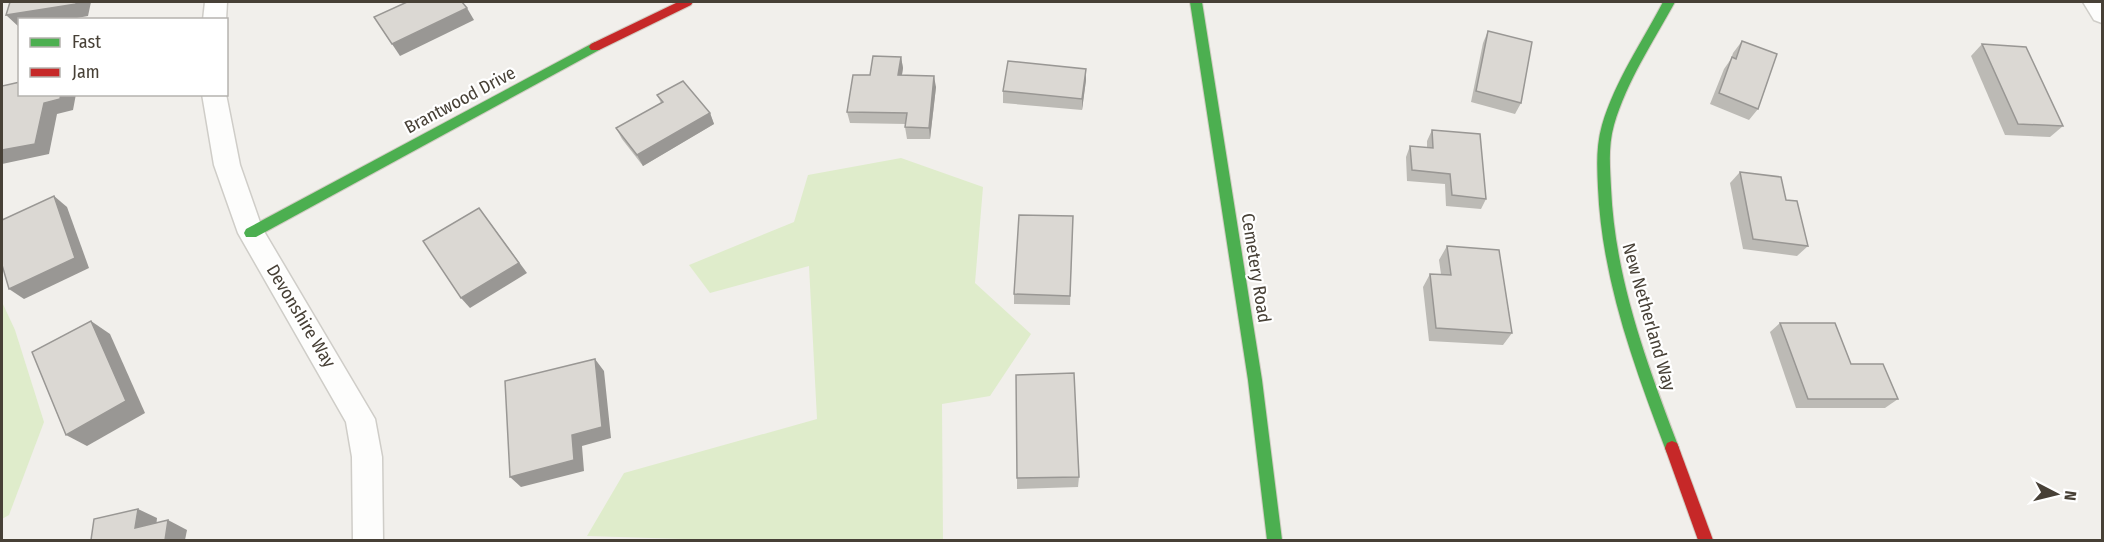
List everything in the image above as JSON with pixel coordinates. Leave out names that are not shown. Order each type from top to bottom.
[{"type":"street","points":[[215,18],[216,2]]},
{"type":"street","name":"Brantwood Drive","points":[[251,233],[617,35],[687,2]]},
{"type":"street","name":"Cemetery Road","points":[[1196,2],[1255,380],[1275,540]]},
{"type":"street","name":"New Netherland Way","points":[[1669,2],[1618,99],[1604,143],[1604,192],[1610,255],[1643,371],[1706,540]]},
{"type":"street","points":[[2095,2],[2103,14]]},
{"type":"street","name":"Devonshire Way","points":[[214,96],[223,154],[241,211],[251,233],[360,419],[367,457],[368,540]]},
{"type":"green space","points":[[901,158],[983,187],[975,283],[1031,334],[990,396],[942,404],[943,540],[716,540],[587,536],[624,473],[817,419],[809,266],[710,293],[689,265],[794,222],[808,175]]},
{"type":"green space","points":[[2,302],[15,330],[44,422],[9,515],[2,519]]},
{"type":"building","points":[[10,2],[76,2],[76,4],[6,15]]},
{"type":"building","points":[[407,2],[462,2],[467,8],[392,44],[374,17]]},
{"type":"building","points":[[1488,31],[1532,42],[1521,103],[1476,91]]},
{"type":"building","points":[[1742,41],[1777,54],[1758,109],[1719,93],[1732,57],[1736,59]]},
{"type":"building","points":[[1982,44],[2026,47],[2063,126],[2018,124]]},
{"type":"building","points":[[873,56],[901,57],[898,75],[934,76],[929,128],[905,127],[907,113],[847,112],[853,75],[870,75]]},
{"type":"building","points":[[1008,61],[1086,69],[1082,99],[1003,91]]},
{"type":"building","points":[[683,81],[710,113],[637,155],[616,128],[663,102],[657,95]]},
{"type":"building","points":[[18,82],[18,96],[61,96],[60,99],[44,103],[35,144],[2,150],[2,86]]},
{"type":"building","points":[[1432,130],[1480,134],[1486,199],[1452,195],[1450,174],[1412,170],[1410,146],[1433,148]]},
{"type":"building","points":[[1740,172],[1781,177],[1786,200],[1797,201],[1808,246],[1753,239]]},
{"type":"building","points":[[54,196],[75,258],[9,289],[2,265],[2,220]]},
{"type":"building","points":[[479,208],[519,263],[461,298],[423,241]]},
{"type":"building","points":[[1019,215],[1073,216],[1070,296],[1014,294]]},
{"type":"building","points":[[1447,246],[1499,250],[1512,333],[1436,328],[1430,274],[1451,275]]},
{"type":"building","points":[[91,321],[126,401],[66,435],[32,352]]},
{"type":"building","points":[[1780,323],[1835,323],[1851,364],[1883,364],[1898,399],[1808,399]]},
{"type":"building","points":[[595,359],[602,427],[572,435],[574,460],[510,477],[505,381]]},
{"type":"building","points":[[1074,373],[1079,477],[1017,478],[1016,375]]},
{"type":"building","points":[[138,509],[135,528],[168,520],[165,540],[91,540],[94,519]]},
{"type":"traffic: fast","points":[[1196,2],[1255,380],[1275,540]]},
{"type":"traffic: fast","points":[[1669,2],[1614,107],[1608,125],[1603,156],[1606,214],[1617,283],[1636,350],[1672,448]]},
{"type":"traffic: fast","points":[[251,233],[595,47]]},
{"type":"traffic: jam","points":[[595,47],[687,2]]},
{"type":"traffic: jam","points":[[1672,448],[1706,540]]}]
